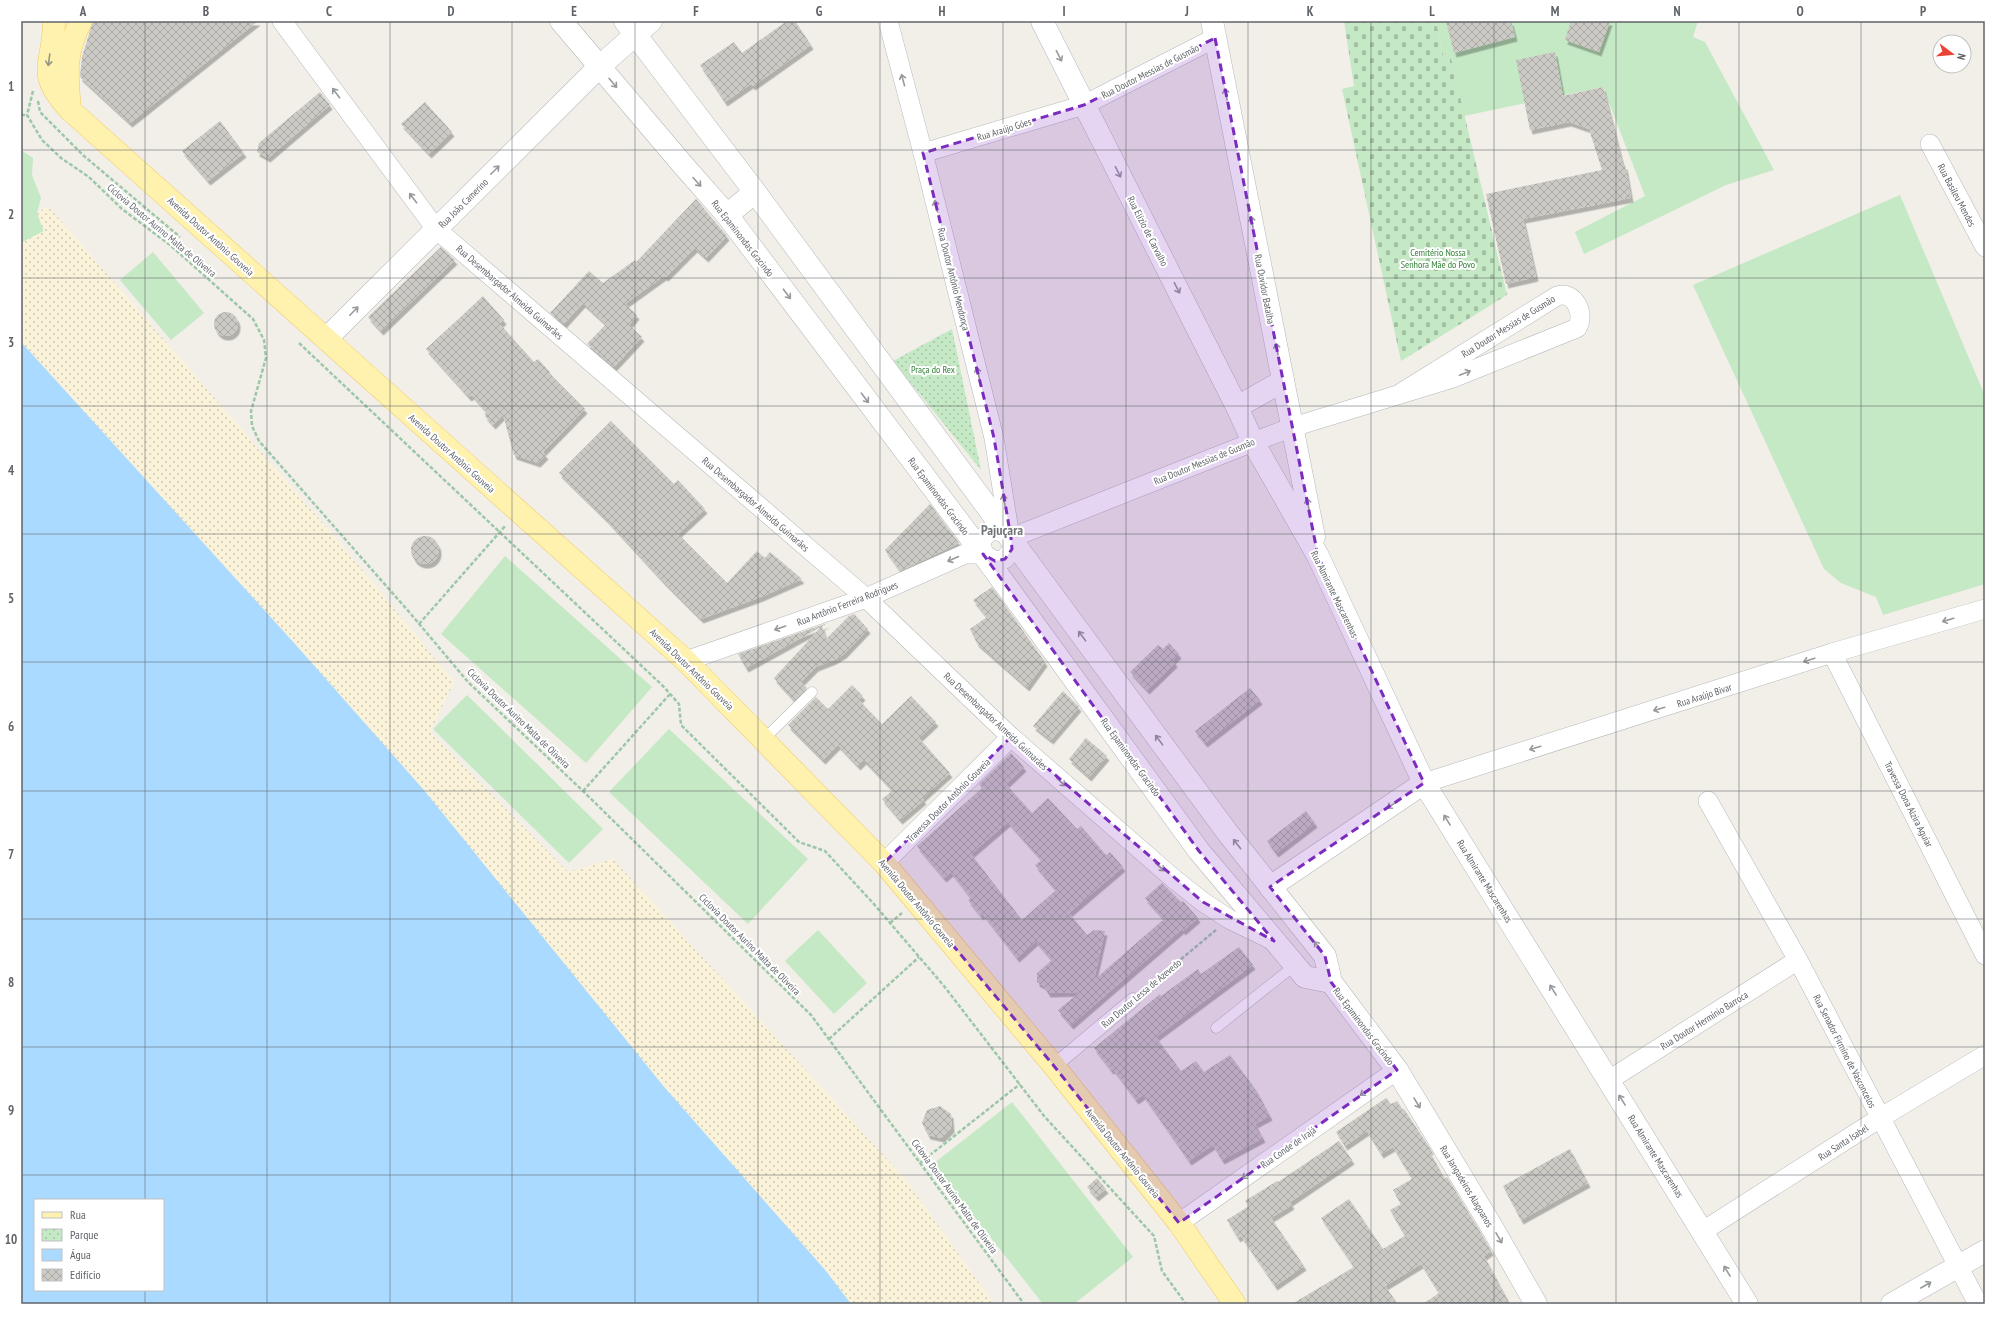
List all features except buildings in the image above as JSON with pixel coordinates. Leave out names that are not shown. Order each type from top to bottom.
[{"type":"main road","name":"Avenida Doutor Antônio Gouveia","points":[[54,21],[48,71],[50,85],[56,95],[70,110],[686,661],[764,739],[884,863],[1054,1066],[1179,1223],[1235,1304]]},
{"type":"main road","points":[[70,110],[67,66],[69,50],[81,21]]},
{"type":"street","name":"Rua Desembargador Almeida Guimarães","points":[[282,21],[436,229],[866,598],[1011,737],[1174,879],[1203,902],[1229,919],[1274,941]]},
{"type":"street","name":"Rua Epaminondas Gracindo","points":[[561,21],[727,215],[983,554],[1199,851],[1304,977],[1331,982]]},
{"type":"street","name":"Rua Doutor Antônio Mendonça","points":[[888,21],[923,153],[994,438],[1011,538]]},
{"type":"street","name":"Rua Elízio de Carvalho","points":[[1042,21],[1237,407],[1253,442]]},
{"type":"street","name":"Rua João Camerino","points":[[326,339],[599,67],[637,25]]},
{"type":"street","name":"Rua Epaminondas Gracindo","points":[[637,25],[756,192],[1227,832],[1325,956],[1331,982],[1397,1070]]},
{"type":"street","name":"Rua Doutor Messias de Gusmão","points":[[1084,105],[1214,29]]},
{"type":"street","name":"Rua Ouvidor Batalha","points":[[1214,29],[1318,556]]},
{"type":"street","name":"Rua Araújo Góes","points":[[923,153],[1084,105]]},
{"type":"street","name":"Rua Basileu Mendes","points":[[1930,144],[1985,247]]},
{"type":"street","points":[[727,215],[756,192]]},
{"type":"street","name":"Rua Doutor Messias de Gusmão","points":[[1011,538],[1293,427],[1453,378],[1490,364],[1572,331],[1577,328],[1580,322],[1580,310],[1569,296],[1562,294],[1557,296],[1401,393]]},
{"type":"street","points":[[1482,342],[1490,364]]},
{"type":"street","points":[[1237,407],[1283,381]]},
{"type":"street","name":"Rua Almirante Mascarenhas","points":[[1253,442],[1318,556],[1424,783],[1747,1304]]},
{"type":"street","points":[[983,554],[981,541],[989,531],[1000,531],[1011,538]]},
{"type":"street","name":"Rua Antônio Ferreira Rodrigues","points":[[686,661],[866,598],[964,554],[983,554]]},
{"type":"street","name":"Rua Araújo Bivar","points":[[1424,783],[1832,653],[1985,609]]},
{"type":"street","name":"Travessa Dona Alzira Aguiar","points":[[1832,653],[1985,955]]},
{"type":"street","name":"Travessa Doutor Antônio Gouveia","points":[[884,863],[1011,737]]},
{"type":"street","points":[[1270,887],[1424,783]]},
{"type":"street","name":"Rua Senador Firmino de Vasconcelos","points":[[1708,801],[1798,960],[1978,1304]]},
{"type":"street","name":"Rua Doutor Hermínio Barroca","points":[[1609,1080],[1798,960]]},
{"type":"street","name":"Rua Doutor Lessa de Azevedo","points":[[1054,1066],[1133,1000]]},
{"type":"street","name":"Rua Santa Isabel","points":[[1703,1231],[1880,1118],[1985,1055]]},
{"type":"street","name":"Rua Conde de Irajá","points":[[1179,1223],[1397,1070]]},
{"type":"street","name":"Rua Jangadeiros Alagoanos","points":[[1397,1070],[1493,1229],[1536,1304]]},
{"type":"street","points":[[1892,1304],[1985,1251]]},
{"type":"lane","points":[[764,739],[812,692]]},
{"type":"lane","points":[[1216,1028],[1294,966]]},
{"type":"path","points":[[21,115],[27,115],[35,90],[40,112],[84,156],[182,238]]},
{"type":"path","name":"Ciclovia Doutor Aurino Malta de Oliveira","points":[[27,115],[42,140],[61,158],[89,177],[122,209],[170,244],[253,319],[264,340],[266,358],[250,411],[252,426],[259,441],[468,682],[583,791],[811,1015],[1024,1304]]},
{"type":"path","points":[[296,340],[670,694],[679,704],[681,725],[799,842],[825,851],[873,902],[944,986],[1044,1116],[1154,1236],[1162,1270],[1186,1304]]},
{"type":"path","points":[[419,624],[517,511]]},
{"type":"path","points":[[583,791],[670,694]]},
{"type":"path","name":"Rua Doutor Lessa de Azevedo","points":[[1133,1000],[1229,919]]},
{"type":"path","points":[[828,1039],[919,957]]},
{"type":"path","points":[[920,1163],[1020,1084]]},
{"type":"highlighted area","points":[[1215,38],[1318,556],[1424,783],[1270,887],[1325,956],[1331,982],[1397,1070],[1179,1223],[1054,1066],[884,863],[1011,737],[1203,902],[1274,941],[1199,851],[983,554],[995,561],[1005,559],[1012,549],[1011,538],[994,438],[923,153],[1084,105]]},
{"type":"green space","name":"Cemitério Nossa Senhora Mãe do Povo","points":[[1344,21],[1436,21],[1443,55],[1450,54],[1507,295],[1401,361],[1342,89],[1354,86]]},
{"type":"green space","points":[[1436,21],[1698,21],[1693,37],[1705,42],[1774,170],[1726,185],[1584,254],[1575,232],[1645,196],[1603,87],[1464,116],[1450,54],[1443,55]]},
{"type":"green space","points":[[21,150],[33,158],[32,175],[41,198],[37,213],[44,231],[21,243]]},
{"type":"green space","points":[[1900,195],[1985,396],[1985,584],[1883,615],[1876,597],[1841,583],[1824,569],[1693,285]]},
{"type":"green space","points":[[153,252],[204,313],[171,340],[120,280]]},
{"type":"green space","name":"Praça do Rex","points":[[952,329],[981,470],[893,361]]},
{"type":"green space","points":[[505,556],[652,687],[586,763],[441,634]]},
{"type":"green space","points":[[467,695],[603,829],[569,863],[433,729]]},
{"type":"green space","points":[[669,729],[808,859],[748,924],[609,792]]},
{"type":"green space","points":[[818,930],[867,983],[834,1014],[785,961]]},
{"type":"green space","points":[[1012,1102],[1133,1257],[1074,1304],[1043,1304],[933,1164]]},
{"type":"sand","points":[[48,206],[341,544],[454,682],[430,732],[568,872],[613,859],[906,1180],[994,1304],[851,1304],[826,1271],[665,1088],[295,644],[21,342],[21,243],[44,231],[37,213]]},
{"type":"water","points":[[21,342],[295,644],[423,789],[665,1088],[826,1271],[851,1304],[21,1304]]},
{"type":"district","name":"Pajuçara","points":[[1002,530]]}]
